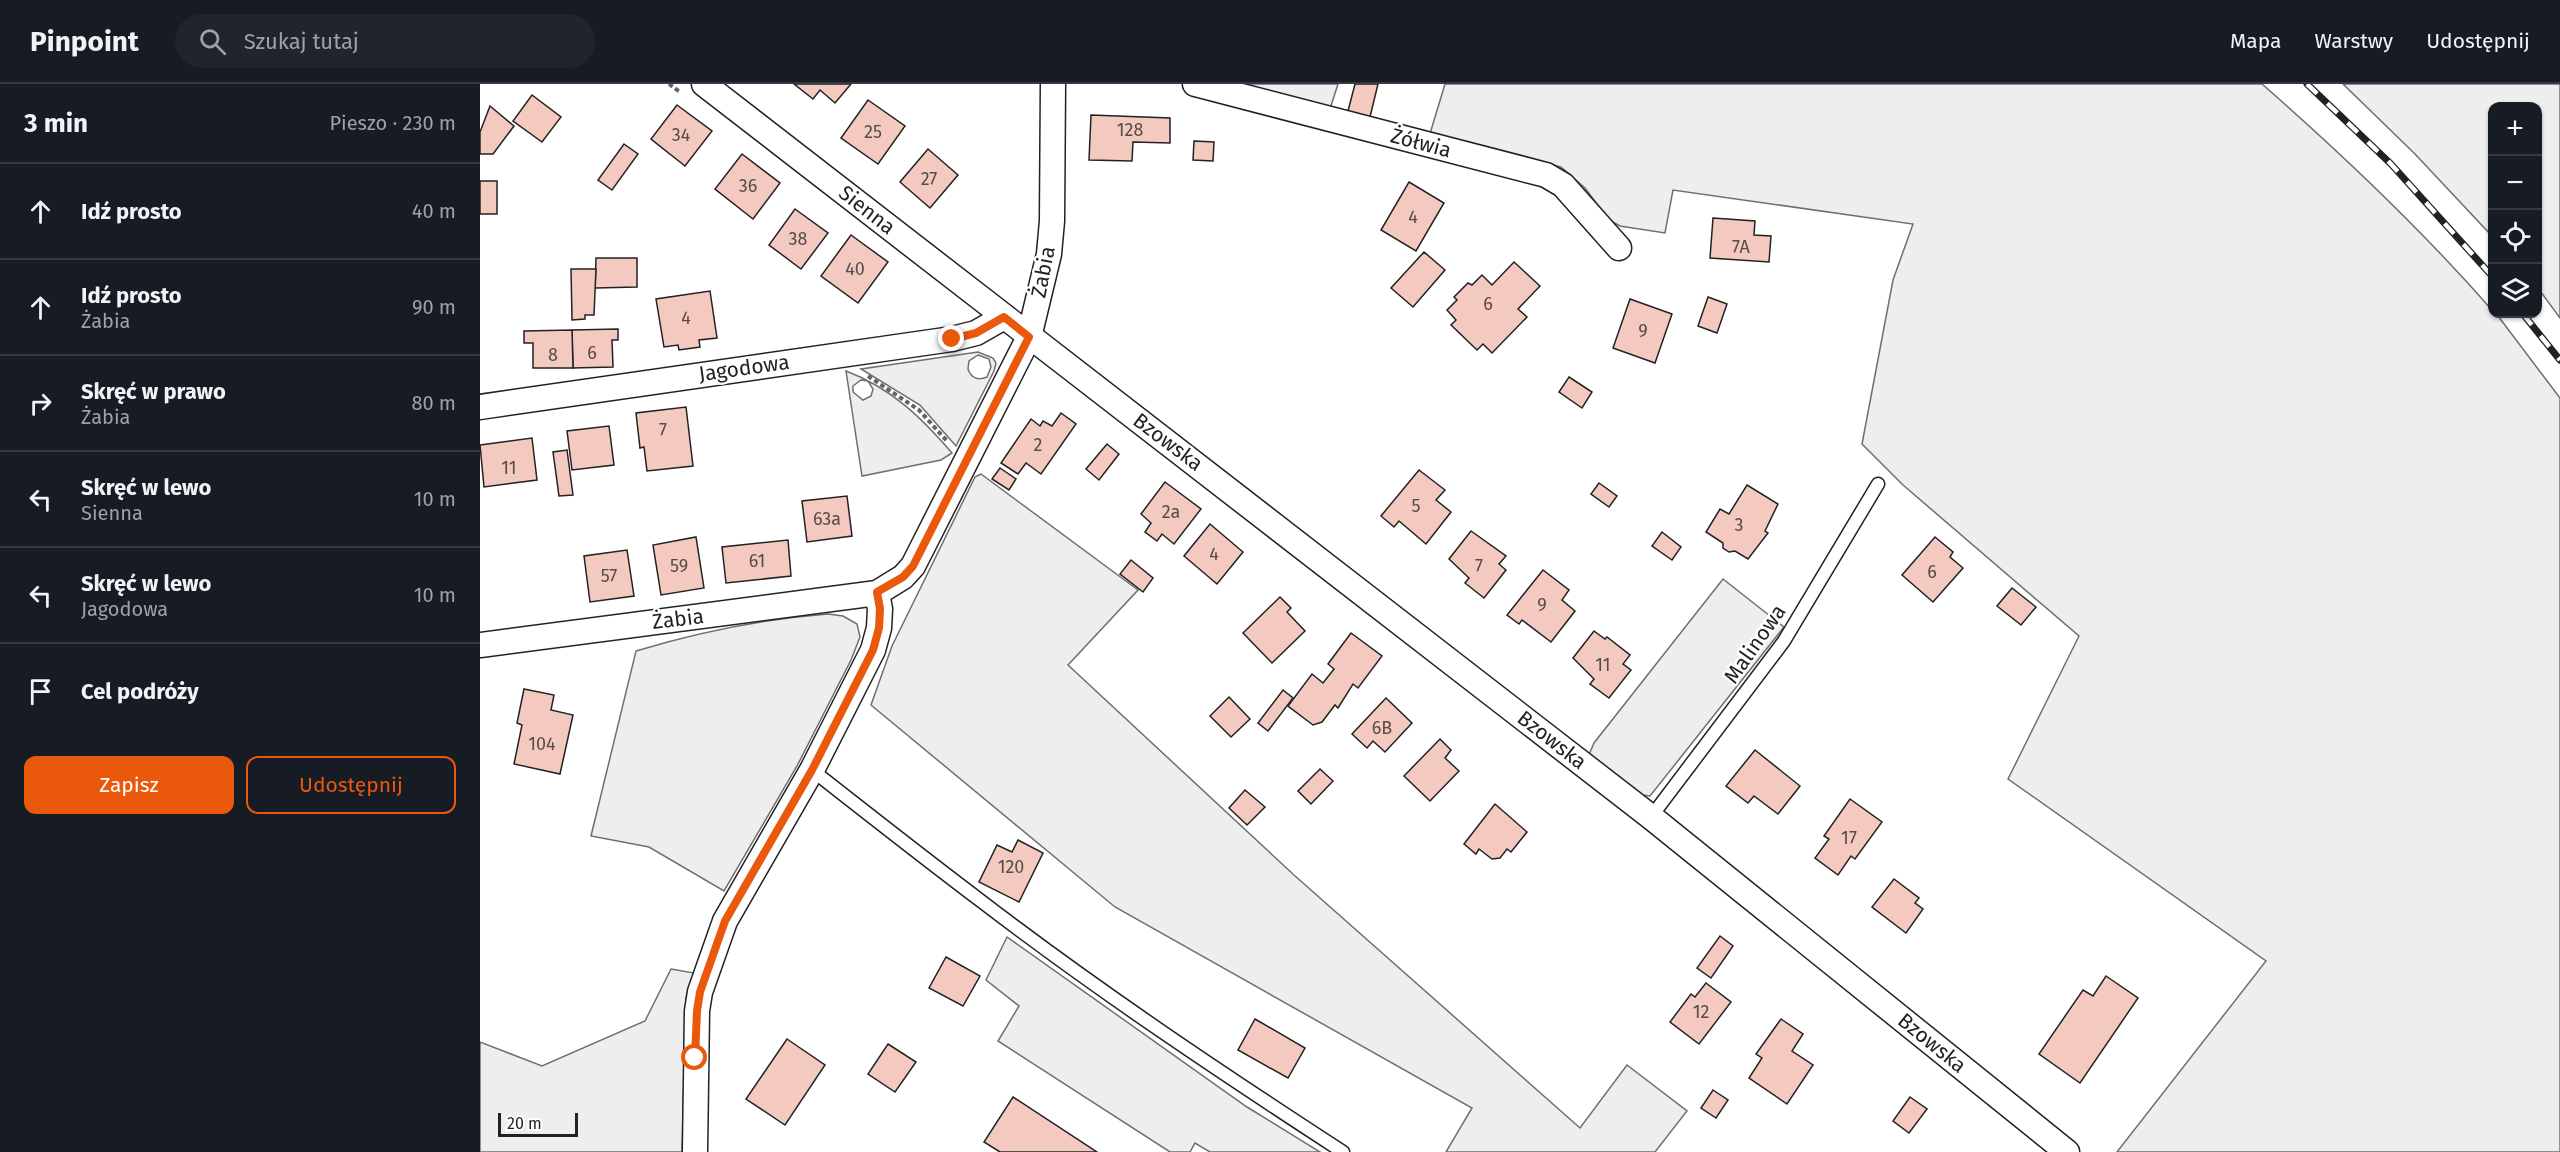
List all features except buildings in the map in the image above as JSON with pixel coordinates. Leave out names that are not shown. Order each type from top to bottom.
[{"type":"street","name":"Sienna","points":[[704,84],[1029,337]]},
{"type":"street","name":"Żabia","points":[[480,645],[877,592],[903,577],[913,566],[1029,337],[1049,254],[1052,221],[1053,84]]},
{"type":"street","name":"Żółwia","points":[[1195,84],[1546,175],[1563,185],[1619,248]]},
{"type":"street","name":"Jagodowa","points":[[480,407],[952,339],[976,333],[1004,317]]},
{"type":"street","name":"Bzowska","points":[[1029,337],[1240,497],[1651,817],[2067,1152]]},
{"type":"street","points":[[695,1152],[697,1011],[700,992],[725,921],[812,770],[873,650],[879,628],[880,609],[877,592]]},
{"type":"lane","name":"Malinowa","points":[[1651,817],[1784,641],[1878,484]]},
{"type":"lane","points":[[812,770],[982,902],[1087,978],[1237,1083],[1342,1152]]},
{"type":"path","points":[[862,373],[920,410],[951,447]]},
{"type":"shaded area","points":[[1243,84],[1338,84],[1330,109]]},
{"type":"shaded area","points":[[1445,84],[2262,84],[2352,165],[2438,250],[2488,306],[2488,318],[2500,318],[2560,398],[2560,1152],[2117,1152],[2266,961],[2008,779],[2079,636],[1903,485],[1862,444],[1893,280],[1913,224],[1673,190],[1665,233],[1620,226],[1609,220],[1585,188],[1561,167],[1429,137]]},
{"type":"shaded area","points":[[2343,84],[2560,84],[2560,318],[2542,293],[2542,102],[2488,102],[2488,232],[2415,154]]},
{"type":"shaded area","points":[[978,352],[993,358],[996,363],[956,446],[920,405],[861,369]],"holes":[[[978,355],[989,359],[991,367],[987,377],[978,379],[973,377],[968,369],[969,361]]]},
{"type":"shaded area","points":[[846,371],[868,381],[891,395],[929,427],[952,453],[941,460],[862,476]],"holes":[[[861,380],[868,381],[873,389],[871,396],[863,400],[853,392],[853,386]]]},
{"type":"shaded area","points":[[981,474],[1138,590],[1068,665],[1294,875],[1580,1128],[1627,1065],[1687,1111],[1655,1152],[1446,1152],[1472,1108],[1115,907],[871,705],[892,646],[975,477]]},
{"type":"shaded area","points":[[1723,579],[1784,627],[1650,796],[1634,794],[1588,757],[1594,743]]},
{"type":"shaded area","points":[[828,614],[843,616],[857,624],[860,637],[851,660],[797,766],[724,891],[649,847],[591,836],[636,651],[731,627]]},
{"type":"shaded area","points":[[1007,937],[1247,1107],[1320,1152],[1210,1152],[1195,1143],[1190,1152],[1170,1152],[998,1041],[1019,1006],[986,980]]},
{"type":"shaded area","points":[[671,969],[694,973],[686,998],[682,1152],[480,1152],[480,1042],[542,1066],[645,1021]]},
{"type":"railway","points":[[2307,84],[2391,164],[2488,272]]},
{"type":"railway","points":[[2526,318],[2560,360]]},
{"type":"route","points":[[695,1058],[700,992],[725,921],[812,770],[873,650],[879,628],[880,609],[877,592],[903,577],[913,566],[1029,337],[1004,317],[976,333],[952,339]]}]
